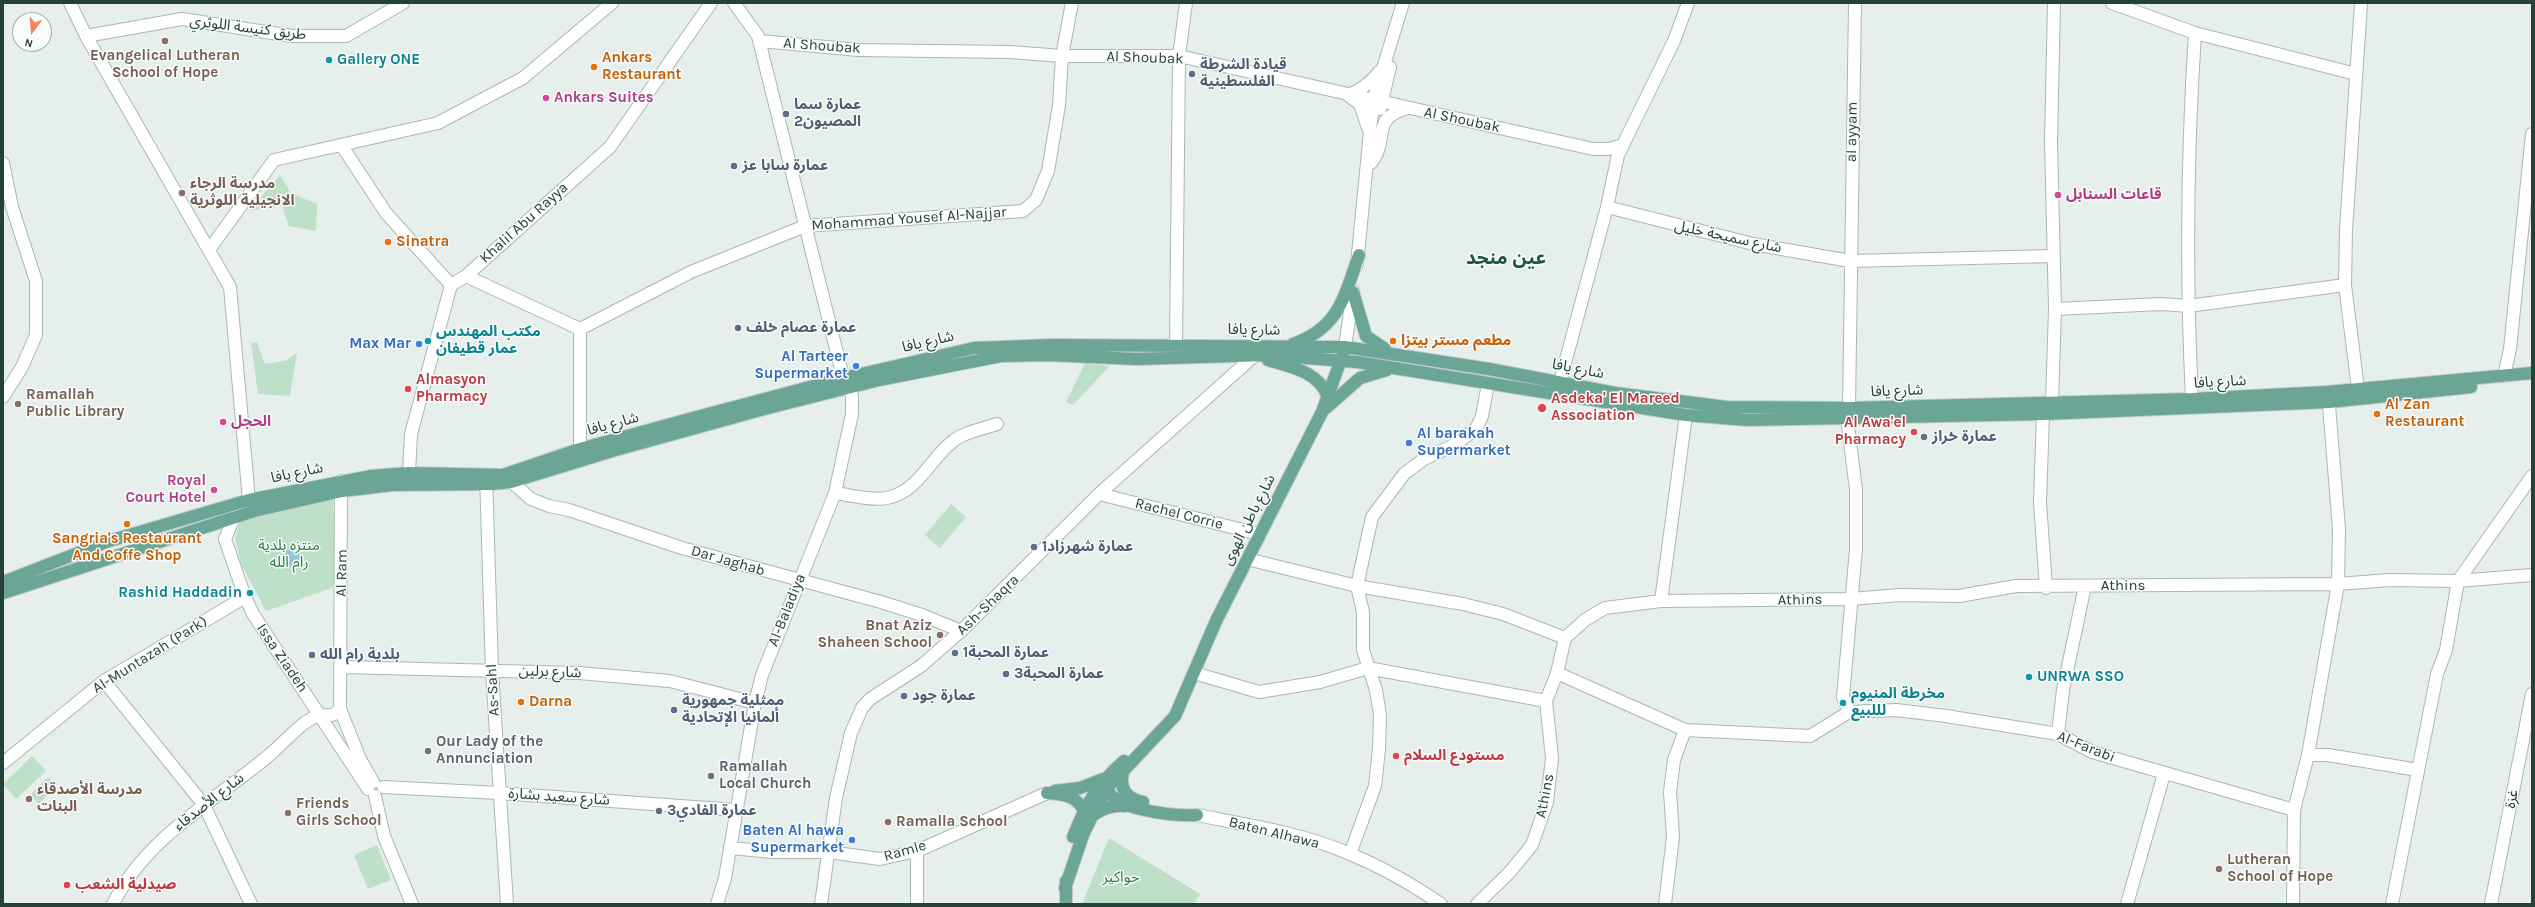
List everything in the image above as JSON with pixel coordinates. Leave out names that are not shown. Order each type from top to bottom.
[{"type":"main road","points":[[1286,347],[1316,334],[1332,320],[1339,310],[1359,255]]},
{"type":"main road","points":[[1353,292],[1366,336],[1372,342],[1393,354]]},
{"type":"main road","name":"شارع يافا","points":[[3,593],[234,517],[342,486],[392,485],[507,478],[612,451],[846,383],[974,348],[1046,345],[1345,347],[1615,392],[1726,407],[1848,413],[2043,414],[2328,397],[2532,381]]},
{"type":"main road","name":"شارع باطن الهوى","points":[[1087,812],[1171,722],[1216,621],[1322,412],[1342,361],[1345,347]]},
{"type":"main road","name":"شارع يافا","points":[[507,478],[580,449],[846,383],[1001,356],[1047,354],[1136,359],[1254,356],[1342,361],[1686,415],[1747,420],[2052,402],[2328,397],[2358,389],[2532,373]]},
{"type":"main road","points":[[1254,356],[1313,376],[1320,381],[1328,396]]},
{"type":"main road","points":[[1322,412],[1360,378],[1371,373],[1397,369]]},
{"type":"main road","name":"شارع يافا","points":[[3,582],[109,541],[249,500],[342,486],[409,473],[486,480]]},
{"type":"main road","points":[[1066,904],[1065,888],[1068,857],[1087,812],[1106,777],[1178,706]]},
{"type":"main road","points":[[1123,773],[1122,785],[1129,798],[1197,815]]},
{"type":"main road","points":[[1106,777],[1106,791],[1117,802],[1180,816],[1197,815]]},
{"type":"main road","points":[[1047,793],[1080,788],[1106,777]]},
{"type":"main road","points":[[1047,793],[1076,799],[1087,812]]},
{"type":"main road","points":[[1087,812],[1109,807],[1130,806]]},
{"type":"street","points":[[70,3],[86,36],[230,287],[249,500],[234,517],[225,539],[217,530],[209,525]]},
{"type":"street","name":"طريق كنيسة اللوثري","points":[[86,36],[182,19],[292,36],[346,36],[403,3]]},
{"type":"street","points":[[208,250],[274,160],[438,124],[523,78],[612,3]]},
{"type":"street","name":"Khalil Abu Rayya","points":[[451,285],[466,276],[610,147],[711,3]]},
{"type":"street","name":"Al-Baladiya","points":[[730,848],[755,703],[762,674],[835,493],[852,414],[852,396],[846,383],[805,226],[760,41],[734,3]]},
{"type":"street","name":"Mohammad Yousef Al-Najjar","points":[[580,329],[691,272],[805,226],[1023,211],[1036,200],[1048,171],[1059,105],[1062,56],[1072,3]]},
{"type":"street","points":[[1176,345],[1179,56],[1186,3]]},
{"type":"street","points":[[1365,185],[1371,163],[1377,102],[1383,66],[1405,3]]},
{"type":"street","points":[[1345,347],[1359,255],[1369,135],[1405,3]]},
{"type":"street","points":[[1560,382],[1607,207],[1618,155],[1674,41],[1688,3]]},
{"type":"street","name":"al ayyam","points":[[1849,712],[1843,697],[1856,549],[1856,490],[1848,413],[1855,3]]},
{"type":"street","points":[[2046,588],[2040,502],[2043,414],[2052,402],[2055,309],[2051,142],[2054,3]]},
{"type":"street","points":[[2112,3],[2140,8],[2195,33],[2356,74]]},
{"type":"street","points":[[2358,389],[2345,286],[2361,3]]},
{"type":"street","points":[[2192,399],[2188,306],[2189,159],[2195,33]]},
{"type":"street","name":"Al Shoubak","points":[[760,41],[859,50],[1010,52],[1062,56],[1179,56],[1377,102],[1593,149],[1609,149],[1623,145]]},
{"type":"street","points":[[1348,95],[1360,90],[1373,80],[1383,66]]},
{"type":"street","points":[[1348,95],[1360,104],[1369,135]]},
{"type":"street","points":[[1371,163],[1377,155],[1384,122],[1395,112],[1408,108]]},
{"type":"street","points":[[2504,376],[2510,348],[2532,134]]},
{"type":"street","points":[[342,146],[386,213],[451,285],[411,434],[409,473]]},
{"type":"street","name":"Al Shoubak","points":[[1593,149],[1605,155],[1616,169]]},
{"type":"street","points":[[3,163],[8,209],[36,281],[36,335],[22,367],[3,398]]},
{"type":"street","name":"شارع سميحة خليل","points":[[1607,207],[1753,244],[1850,260],[2053,256]]},
{"type":"street","points":[[466,276],[580,329],[580,449]]},
{"type":"street","points":[[2055,309],[2162,304],[2188,306],[2345,286]]},
{"type":"street","name":"Ash-Shaqra","points":[[821,904],[829,852],[831,825],[847,748],[862,708],[870,699],[909,675],[961,631],[1099,494],[1254,356]]},
{"type":"street","points":[[1350,854],[1375,786],[1379,749],[1380,715],[1377,696],[1363,650],[1363,612],[1357,586],[1372,517],[1404,474],[1424,459],[1452,446],[1476,429],[1482,416],[1488,384]]},
{"type":"street","points":[[2293,904],[2294,810],[2308,755],[2338,584],[2339,529],[2328,397]]},
{"type":"street","points":[[1661,601],[1686,415]]},
{"type":"street","points":[[835,493],[886,498],[897,494],[907,489],[923,474],[952,442],[966,434],[997,424]]},
{"type":"street","points":[[2392,904],[2399,877],[2437,674],[2446,650],[2458,581],[2532,476]]},
{"type":"street","name":"Dar Jaghab","points":[[507,478],[532,499],[549,506],[682,548],[922,614],[961,631]]},
{"type":"street","name":"As-Sahl","points":[[486,480],[492,671],[507,904]]},
{"type":"street","name":"Al Ram","points":[[340,705],[342,666],[342,486]]},
{"type":"street","name":"Rachel Corrie","points":[[1099,494],[1259,534]]},
{"type":"street","name":"Issa Ziadeh","points":[[225,539],[245,597],[264,633],[321,715],[375,788],[379,823],[412,904]]},
{"type":"street","points":[[1247,559],[1357,586],[1463,604],[1503,614],[1565,638]]},
{"type":"street","name":"Athins","points":[[1477,904],[1509,873],[1532,845],[1547,802],[1552,758],[1546,701],[1557,673],[1565,638],[1585,620],[1605,608],[1661,601],[1851,599],[1900,595],[1959,596],[2016,586],[2046,588],[2084,586],[2338,584],[2389,580],[2458,581],[2532,575]]},
{"type":"street","points":[[2058,734],[2063,690],[2084,586]]},
{"type":"street","name":"Al-Muntazah (Park)","points":[[3,763],[104,681],[245,597]]},
{"type":"street","name":"شارع برلين","points":[[342,666],[579,673],[670,681],[755,703]]},
{"type":"street","points":[[1194,673],[1259,692],[1320,682],[1368,668],[1546,701]]},
{"type":"street","points":[[1557,673],[1685,730],[1810,736],[1849,712]]},
{"type":"street","points":[[104,681],[204,805],[251,904]]},
{"type":"street","name":"غزة","points":[[2491,904],[2532,694]]},
{"type":"street","points":[[340,705],[360,759],[375,788]]},
{"type":"street","name":"شارع الأصدقاء","points":[[113,904],[144,856],[204,805],[267,757],[304,723],[321,715],[330,716],[340,705]]},
{"type":"street","name":"Al-Farabi","points":[[1849,712],[1896,710],[2001,723],[2058,734],[2092,752],[2164,774],[2294,810]]},
{"type":"street","points":[[1665,904],[1672,837],[1670,792],[1674,760],[1685,730]]},
{"type":"street","points":[[2308,755],[2328,755],[2418,770]]},
{"type":"street","points":[[2128,904],[2164,774]]},
{"type":"street","name":"شارع سعيد بشارة","points":[[375,788],[499,793],[736,810]]},
{"type":"street","name":"Ramle","points":[[730,848],[773,852],[829,852],[880,860],[917,851],[1047,793]]},
{"type":"street","name":"Baten Alhawa","points":[[1197,815],[1292,835],[1350,854],[1420,890],[1441,904]]},
{"type":"street","points":[[717,904],[725,878],[730,848]]},
{"type":"street","points":[[917,851],[917,904]]},
{"type":"green space","points":[[280,175],[291,193],[317,204],[316,231],[289,226],[282,206],[249,211]]},
{"type":"green space","points":[[257,342],[265,364],[285,361],[297,353],[290,396],[258,394],[251,343]]},
{"type":"green space","points":[[1085,363],[1110,366],[1073,405],[1066,402]]},
{"type":"green space","name":"منتزه بلدية رام الله","points":[[333,496],[336,577],[332,588],[266,611],[241,564],[235,537],[242,516]]},
{"type":"green space","points":[[951,504],[966,517],[940,548],[925,535]]},
{"type":"green space","points":[[32,756],[46,771],[16,799],[3,784]]},
{"type":"green space","points":[[48,777],[57,785],[39,804],[30,795]]},
{"type":"green space","name":"حواكير","points":[[1109,838],[1200,894],[1194,904],[1082,904]]},
{"type":"green space","points":[[377,845],[391,880],[368,889],[354,855]]},
{"type":"water","points":[[291,549],[297,552],[300,558],[297,564],[291,567],[285,564],[282,558],[285,552]]},
{"type":"place","name":"Evangelical Lutheran School of Hope","points":[[165,41]]},
{"type":"place","name":"Gallery ONE","points":[[329,60]]},
{"type":"place","name":"Ankars Restaurant","points":[[594,67]]},
{"type":"place","name":"قيادة الشرطة الفلسطينية","points":[[1192,74]]},
{"type":"place","name":"Ankars Suites","points":[[546,98]]},
{"type":"place","name":"عمارة سما المصيون2","points":[[786,114]]},
{"type":"place","name":"عمارة سابا عز","points":[[734,166]]},
{"type":"place","name":"مدرسة الرجاء الانجيلية اللوثرية","points":[[182,193]]},
{"type":"place","name":"قاعات السنابل","points":[[2058,195]]},
{"type":"place","name":"Sinatra","points":[[388,242]]},
{"type":"place","name":"عمارة عصام خلف","points":[[738,328]]},
{"type":"place","name":"مكتب المهندس عمار قطيفان","points":[[428,341]]},
{"type":"place","name":"مطعم مستر بيتزا","points":[[1393,341]]},
{"type":"place","name":"Max Mar","points":[[419,344]]},
{"type":"place","name":"Al Tarteer Supermarket","points":[[856,366]]},
{"type":"place","name":"Almasyon Pharmacy","points":[[408,389]]},
{"type":"place","name":"Ramallah Public Library","points":[[18,404]]},
{"type":"place","name":"Asdeka' El Mareed Association","points":[[1542,408]]},
{"type":"place","name":"Al Zan Restaurant","points":[[2377,414]]},
{"type":"place","name":"الحجل","points":[[223,422]]},
{"type":"place","name":"Al Awa'el Pharmacy","points":[[1914,432]]},
{"type":"place","name":"عمارة خراز","points":[[1924,437]]},
{"type":"place","name":"Al barakah Supermarket","points":[[1409,443]]},
{"type":"place","name":"Royal Court Hotel","points":[[214,490]]},
{"type":"place","name":"Sangria's Restaurant And Coffe Shop","points":[[127,524]]},
{"type":"place","name":"عمارة شهرزاد1","points":[[1034,547]]},
{"type":"place","name":"Rashid Haddadin","points":[[250,593]]},
{"type":"place","name":"Bnat Aziz Shaheen School","points":[[940,635]]},
{"type":"place","name":"عمارة المحبة1","points":[[955,653]]},
{"type":"place","name":"بلدية رام الله","points":[[312,655]]},
{"type":"place","name":"عمارة المحبة3","points":[[1006,674]]},
{"type":"place","name":"UNRWA SSO","points":[[2029,677]]},
{"type":"place","name":"عمارة جود","points":[[904,696]]},
{"type":"place","name":"Darna","points":[[521,702]]},
{"type":"place","name":"مخرطة المنيوم لللبيع","points":[[1843,703]]},
{"type":"place","name":"ممثلية جمهورية ألمانيا الإتحادية","points":[[674,710]]},
{"type":"place","name":"Our Lady of the Annunciation","points":[[428,751]]},
{"type":"place","name":"مستودع السلام","points":[[1396,756]]},
{"type":"place","name":"Ramallah Local Church","points":[[711,776]]},
{"type":"place","name":"مدرسة الأصدقاء البنات","points":[[29,799]]},
{"type":"place","name":"عمارة الفادي3","points":[[659,811]]},
{"type":"place","name":"Friends Girls School","points":[[288,813]]},
{"type":"place","name":"Ramalla School","points":[[888,822]]},
{"type":"place","name":"Baten Al hawa Supermarket","points":[[852,840]]},
{"type":"place","name":"Lutheran School of Hope","points":[[2219,869]]},
{"type":"place","name":"صيدلية الشعب","points":[[67,885]]},
{"type":"district","name":"عين منجد","points":[[1506,259]]}]
